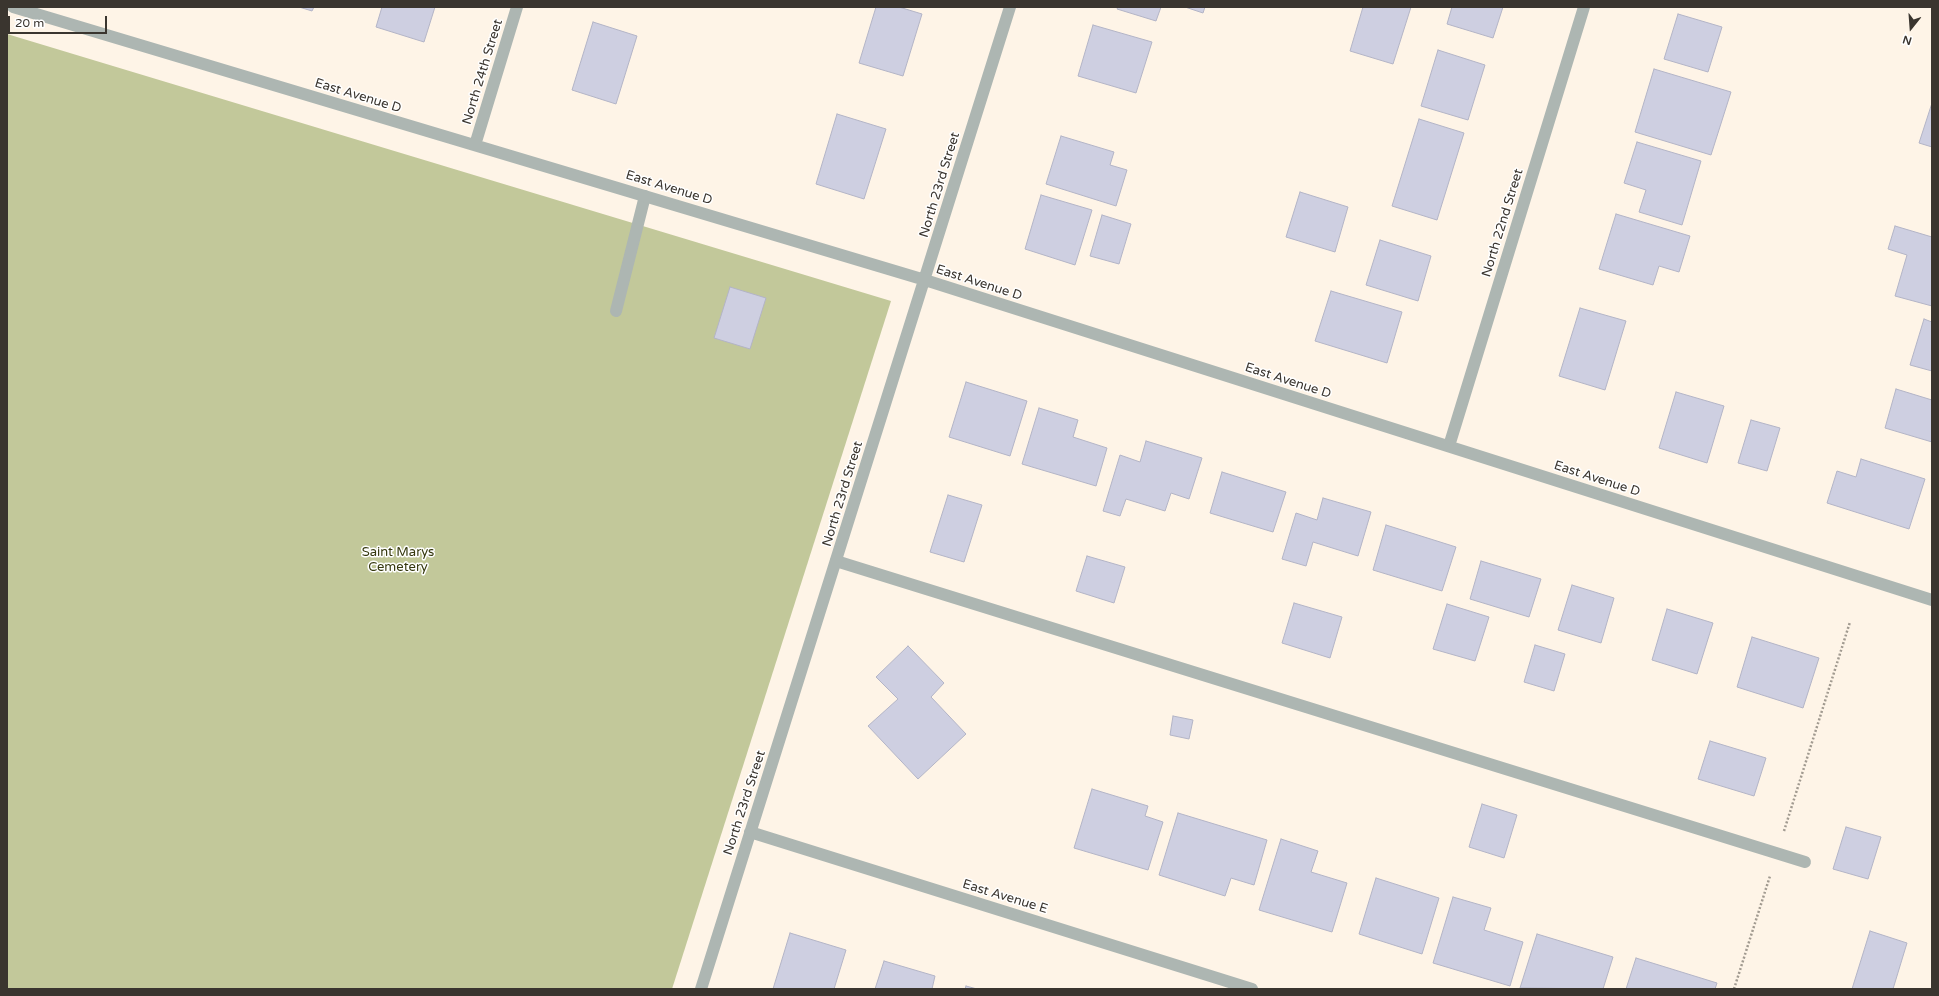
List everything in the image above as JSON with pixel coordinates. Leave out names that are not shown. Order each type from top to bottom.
[{"type":"street","name":"North 24th Street","points":[[475,145],[517,7]]},
{"type":"street","name":"North 23rd Street","points":[[701,989],[1010,7]]},
{"type":"street","name":"North 22nd Street","points":[[1449,446],[1584,7]]},
{"type":"street","name":"East Avenue D","points":[[21,8],[925,280],[1932,600]]},
{"type":"street","points":[[616,311],[645,196]]},
{"type":"street","points":[[836,561],[1806,862]]},
{"type":"street","name":"East Avenue E","points":[[750,832],[1252,989]]},
{"type":"path","points":[[1734,989],[1850,622]]},
{"type":"green space","name":"Saint Marys Cemetery","points":[[7,34],[891,301],[672,989],[7,989]]},
{"type":"building","points":[[299,7],[314,7],[312,11]]},
{"type":"building","points":[[382,7],[435,7],[424,42],[376,27]]},
{"type":"building","points":[[876,7],[899,7],[922,14],[903,76],[859,63]]},
{"type":"building","points":[[1118,7],[1161,7],[1156,21],[1117,9]]},
{"type":"building","points":[[1185,7],[1205,7],[1203,13]]},
{"type":"building","points":[[1363,7],[1411,7],[1393,64],[1350,51]]},
{"type":"building","points":[[1452,7],[1503,7],[1493,38],[1447,24]]},
{"type":"building","points":[[1678,14],[1722,27],[1708,72],[1664,59]]},
{"type":"building","points":[[593,22],[637,36],[616,104],[572,90]]},
{"type":"building","points":[[1093,25],[1152,42],[1136,93],[1078,76]]},
{"type":"building","points":[[1438,50],[1485,65],[1468,120],[1421,106]]},
{"type":"building","points":[[1654,69],[1731,92],[1711,155],[1635,132]]},
{"type":"building","points":[[1932,103],[1932,147],[1919,143]]},
{"type":"building","points":[[837,114],[886,129],[864,199],[816,184]]},
{"type":"building","points":[[1419,119],[1464,133],[1437,220],[1392,206]]},
{"type":"building","points":[[1061,136],[1114,152],[1110,165],[1127,170],[1116,206],[1046,184]]},
{"type":"building","points":[[1637,142],[1701,161],[1682,225],[1639,212],[1646,190],[1624,183]]},
{"type":"building","points":[[1300,192],[1348,207],[1335,252],[1286,237]]},
{"type":"building","points":[[1041,195],[1092,210],[1075,265],[1025,249]]},
{"type":"building","points":[[1616,214],[1690,236],[1679,272],[1659,266],[1653,285],[1599,269]]},
{"type":"building","points":[[1102,215],[1131,224],[1119,264],[1090,256]]},
{"type":"building","points":[[1895,226],[1932,237],[1932,306],[1895,296],[1907,255],[1888,249]]},
{"type":"building","points":[[1380,240],[1431,256],[1418,301],[1366,285]]},
{"type":"building","points":[[730,287],[766,298],[750,349],[714,338]]},
{"type":"building","points":[[1331,291],[1402,312],[1387,363],[1315,341]]},
{"type":"building","points":[[1580,308],[1626,321],[1605,390],[1559,376]]},
{"type":"building","points":[[1924,319],[1932,322],[1932,371],[1910,365]]},
{"type":"building","points":[[966,382],[1027,401],[1010,456],[949,437]]},
{"type":"building","points":[[1896,389],[1932,400],[1932,442],[1885,428]]},
{"type":"building","points":[[1676,392],[1724,406],[1707,463],[1659,448]]},
{"type":"building","points":[[1039,408],[1078,420],[1073,437],[1107,448],[1096,486],[1022,464]]},
{"type":"building","points":[[1751,420],[1780,428],[1767,471],[1738,463]]},
{"type":"building","points":[[1146,441],[1202,458],[1189,499],[1171,493],[1165,511],[1126,499],[1120,516],[1103,511],[1120,455],[1140,462]]},
{"type":"building","points":[[1861,459],[1925,479],[1909,529],[1827,503],[1837,471],[1856,477]]},
{"type":"building","points":[[1222,472],[1286,492],[1273,532],[1210,513]]},
{"type":"building","points":[[948,495],[982,505],[964,562],[930,552]]},
{"type":"building","points":[[1323,498],[1371,512],[1358,556],[1313,542],[1306,566],[1282,559],[1296,513],[1317,520]]},
{"type":"building","points":[[1386,525],[1456,547],[1442,591],[1373,570]]},
{"type":"building","points":[[1087,556],[1125,567],[1114,603],[1076,591]]},
{"type":"building","points":[[1481,561],[1541,579],[1529,617],[1470,599]]},
{"type":"building","points":[[1572,585],[1614,598],[1601,643],[1558,630]]},
{"type":"building","points":[[1294,603],[1342,617],[1330,658],[1282,643]]},
{"type":"building","points":[[1447,604],[1489,617],[1475,661],[1433,649]]},
{"type":"building","points":[[1667,609],[1713,623],[1697,674],[1652,660]]},
{"type":"building","points":[[1752,637],[1819,658],[1803,708],[1737,687]]},
{"type":"building","points":[[1535,645],[1565,654],[1554,691],[1524,682]]},
{"type":"building","points":[[908,646],[944,683],[931,697],[966,734],[918,779],[868,726],[898,699],[876,677]]},
{"type":"building","points":[[1173,716],[1193,720],[1189,739],[1170,735]]},
{"type":"building","points":[[1710,741],[1766,758],[1754,796],[1698,779]]},
{"type":"building","points":[[1092,789],[1148,806],[1145,816],[1163,822],[1148,870],[1074,848]]},
{"type":"building","points":[[1482,804],[1517,815],[1504,858],[1469,847]]},
{"type":"building","points":[[1178,813],[1267,840],[1254,885],[1231,878],[1225,896],[1159,875]]},
{"type":"building","points":[[1846,827],[1881,837],[1868,879],[1833,869]]},
{"type":"building","points":[[1281,839],[1318,851],[1311,872],[1347,883],[1332,932],[1259,910]]},
{"type":"building","points":[[1376,878],[1439,898],[1422,954],[1359,934]]},
{"type":"building","points":[[1453,897],[1491,908],[1484,930],[1523,942],[1510,986],[1433,963]]},
{"type":"building","points":[[1870,931],[1907,943],[1893,989],[1852,989]]},
{"type":"building","points":[[790,933],[846,950],[834,989],[773,989]]},
{"type":"building","points":[[1537,934],[1613,957],[1603,989],[1520,988]]},
{"type":"building","points":[[1636,958],[1717,983],[1715,989],[1626,989]]},
{"type":"building","points":[[884,961],[935,976],[932,989],[875,989]]},
{"type":"building","points":[[966,986],[977,989],[965,989]]}]
